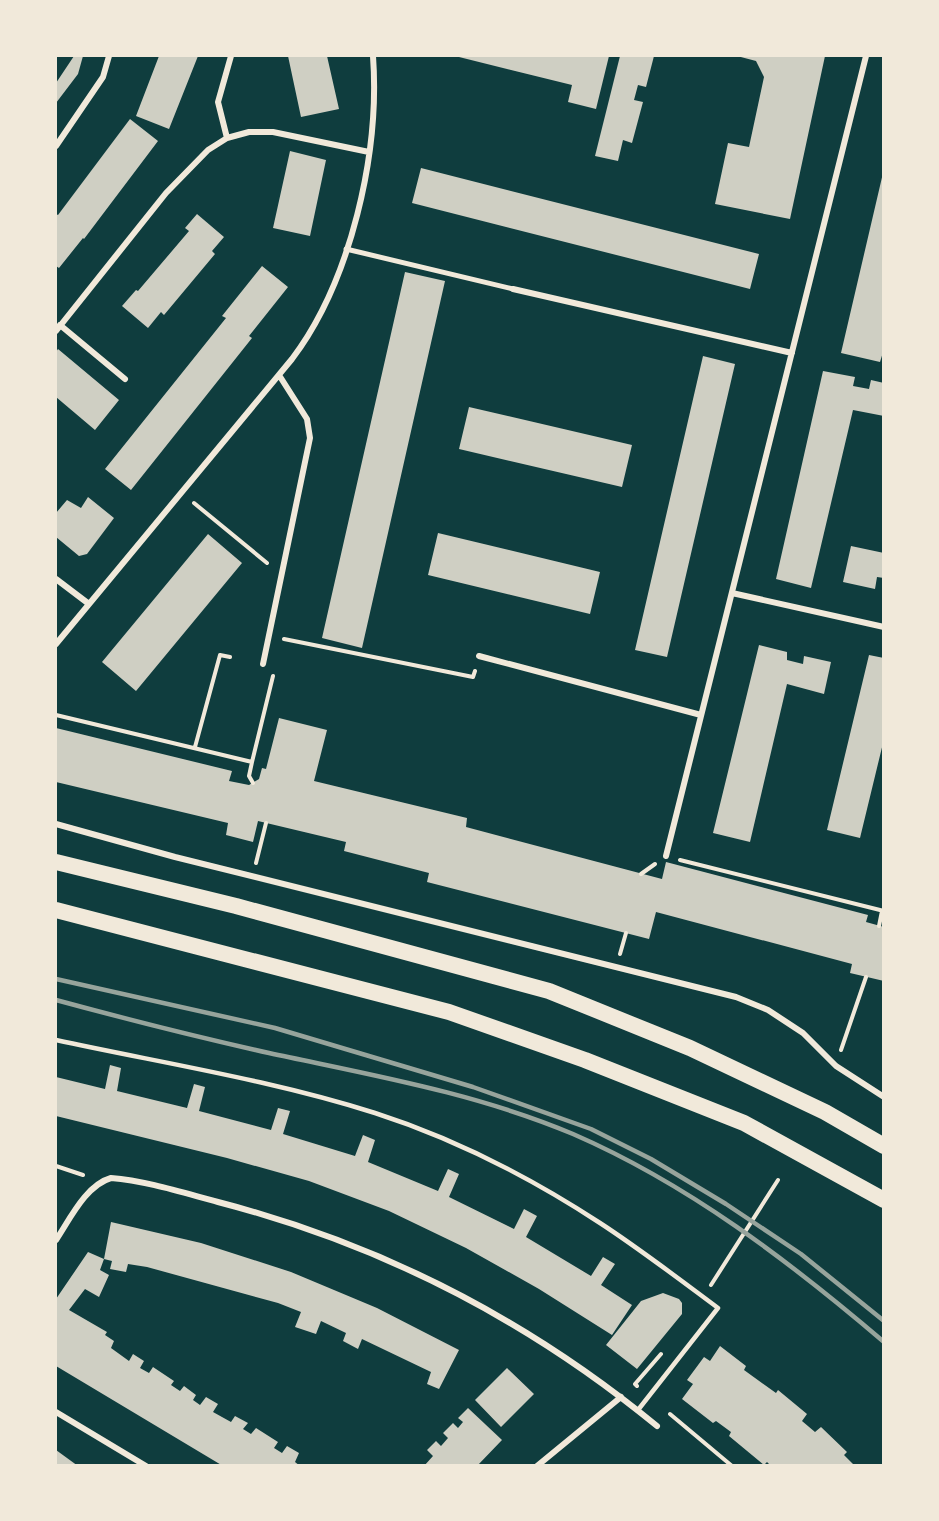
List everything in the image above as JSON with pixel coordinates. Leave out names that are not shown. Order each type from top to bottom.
[{"type":"highway","points":[[56,862],[236,906],[549,991],[690,1048],[825,1112],[884,1146]]},
{"type":"highway","points":[[56,910],[449,1012],[744,1123],[884,1200]]},
{"type":"street","points":[[56,146],[103,77],[109,56]]},
{"type":"street","points":[[227,138],[218,102],[231,56]]},
{"type":"street","points":[[56,644],[279,375],[311,333],[323,312],[346,249],[359,203],[369,152],[375,78],[373,56]]},
{"type":"street","points":[[666,856],[866,56]]},
{"type":"street","points":[[125,379],[58,328],[166,193],[208,150],[227,138],[249,132],[273,132],[369,152]]},
{"type":"street","points":[[346,249],[792,352]]},
{"type":"street","points":[[263,664],[310,438],[307,419],[279,375]]},
{"type":"street","points":[[56,579],[89,604]]},
{"type":"street","points":[[732,592],[884,627]]},
{"type":"street","points":[[479,656],[701,715]]},
{"type":"street","points":[[56,824],[96,837],[253,877],[736,997],[768,1010],[803,1033],[836,1066],[884,1097]]},
{"type":"street","points":[[56,1240],[101,1181],[120,1179],[266,1215],[379,1255],[440,1283],[499,1315],[621,1397],[657,1426]]},
{"type":"street","points":[[537,1466],[621,1397]]},
{"type":"street","points":[[56,1412],[146,1466]]},
{"type":"lane","points":[[56,1040],[285,1089],[376,1113],[459,1146],[532,1182],[600,1223],[718,1308],[638,1410]]},
{"type":"path","points":[[182,494],[282,574]]},
{"type":"path","points":[[269,636],[473,677],[479,656]]},
{"type":"path","points":[[195,747],[220,656],[230,657]]},
{"type":"path","points":[[253,783],[249,776],[276,666]]},
{"type":"path","points":[[56,715],[252,762]]},
{"type":"path","points":[[253,877],[266,823]]},
{"type":"path","points":[[640,874],[666,856],[883,911],[879,926]]},
{"type":"path","points":[[836,1066],[866,977]]},
{"type":"path","points":[[56,1166],[101,1181]]},
{"type":"path","points":[[704,1296],[778,1180]]},
{"type":"path","points":[[663,1353],[635,1384],[732,1466]]},
{"type":"building","points":[[74,56],[83,56],[78,74],[56,103],[56,83]]},
{"type":"building","points":[[159,56],[198,56],[169,129],[136,116]]},
{"type":"building","points":[[288,56],[327,56],[339,109],[301,117]]},
{"type":"building","points":[[455,56],[609,56],[596,109],[568,102],[572,85]]},
{"type":"building","points":[[620,56],[654,56],[646,87],[638,85],[634,100],[643,102],[632,143],[623,140],[618,161],[595,156]]},
{"type":"building","points":[[737,56],[825,56],[790,219],[715,204],[728,143],[749,147],[764,77],[756,61]]},
{"type":"building","points":[[130,119],[158,141],[84,239],[59,268],[56,266],[56,214],[58,215]]},
{"type":"building","points":[[290,151],[326,160],[310,236],[273,228]]},
{"type":"building","points":[[421,168],[759,254],[750,289],[412,203]]},
{"type":"building","points":[[883,173],[884,349],[880,362],[841,353]]},
{"type":"building","points":[[197,214],[224,237],[212,251],[215,254],[164,315],[161,312],[148,328],[122,306],[136,290],[138,291],[189,231],[185,228]]},
{"type":"building","points":[[262,266],[288,287],[249,336],[252,338],[131,490],[105,469],[226,318],[222,316]]},
{"type":"building","points":[[405,272],[445,281],[362,648],[322,638]]},
{"type":"building","points":[[58,349],[119,400],[95,430],[56,397],[56,352]]},
{"type":"building","points":[[703,356],[735,364],[667,657],[635,650]]},
{"type":"building","points":[[823,371],[855,377],[853,386],[869,389],[871,380],[884,383],[884,416],[853,410],[811,588],[776,579]]},
{"type":"building","points":[[469,407],[632,445],[622,487],[459,449]]},
{"type":"building","points":[[88,497],[114,518],[87,554],[79,556],[56,537],[56,513],[67,500],[81,508]]},
{"type":"building","points":[[438,533],[600,572],[590,614],[428,575]]},
{"type":"building","points":[[208,534],[242,563],[136,691],[102,662]]},
{"type":"building","points":[[851,546],[884,553],[884,578],[877,577],[875,589],[843,582]]},
{"type":"building","points":[[759,645],[787,652],[787,660],[803,664],[804,656],[831,662],[824,694],[787,684],[750,842],[713,833]]},
{"type":"building","points":[[869,655],[884,658],[884,739],[860,838],[827,830]]},
{"type":"building","points":[[279,718],[327,730],[314,781],[467,818],[466,827],[662,879],[666,862],[868,915],[866,922],[884,927],[884,981],[850,973],[852,964],[656,912],[649,939],[427,882],[429,873],[344,851],[346,842],[258,821],[253,842],[226,835],[228,823],[56,782],[56,728],[232,771],[229,781],[249,785],[259,779],[262,768],[266,769]]},
{"type":"building","points":[[110,1065],[121,1068],[117,1091],[187,1108],[194,1084],[205,1087],[199,1111],[271,1130],[278,1108],[290,1111],[283,1134],[355,1156],[363,1135],[375,1140],[368,1162],[438,1191],[448,1169],[459,1174],[449,1197],[514,1229],[524,1209],[537,1216],[526,1237],[591,1276],[603,1257],[615,1264],[601,1285],[632,1305],[612,1335],[539,1289],[466,1248],[389,1211],[309,1181],[227,1158],[56,1116],[56,1077],[105,1089]]},
{"type":"building","points":[[111,1222],[201,1243],[291,1272],[377,1308],[459,1350],[439,1389],[427,1384],[431,1372],[362,1339],[358,1349],[343,1341],[346,1333],[321,1321],[316,1334],[295,1327],[301,1312],[278,1303],[147,1267],[128,1264],[126,1272],[110,1269],[112,1261],[104,1259]]},
{"type":"building","points":[[88,1252],[104,1259],[100,1270],[109,1275],[99,1297],[85,1289],[69,1310],[107,1332],[105,1335],[114,1341],[111,1348],[129,1361],[133,1354],[144,1361],[140,1368],[149,1373],[153,1367],[174,1381],[171,1385],[180,1391],[184,1386],[196,1395],[193,1400],[200,1405],[206,1397],[218,1404],[213,1412],[231,1422],[235,1416],[248,1423],[243,1429],[251,1434],[256,1428],[278,1442],[274,1448],[282,1453],[287,1446],[299,1453],[295,1462],[300,1466],[223,1466],[56,1366],[56,1299]]},
{"type":"building","points":[[663,1293],[679,1299],[682,1303],[682,1314],[637,1369],[606,1345],[641,1301]]},
{"type":"building","points":[[720,1346],[746,1366],[744,1370],[776,1393],[778,1390],[807,1414],[802,1421],[815,1432],[821,1427],[847,1452],[844,1455],[855,1466],[771,1466],[767,1462],[764,1465],[729,1436],[731,1432],[716,1421],[713,1423],[682,1399],[693,1384],[687,1380],[704,1357],[710,1361]]},
{"type":"building","points":[[507,1368],[534,1394],[501,1427],[475,1400]]},
{"type":"building","points":[[468,1408],[502,1440],[477,1466],[424,1466],[433,1456],[427,1450],[436,1441],[441,1446],[448,1438],[443,1433],[453,1423],[458,1428],[463,1422],[458,1418]]},
{"type":"building","points":[[56,1450],[78,1466],[56,1466]]},
{"type":"railway","points":[[56,979],[275,1028],[473,1087],[591,1129],[651,1159],[726,1204],[801,1254],[884,1321]]},
{"type":"railway","points":[[56,1000],[215,1041],[423,1086],[499,1107],[573,1134],[657,1176],[736,1226],[812,1282],[884,1342]]}]
